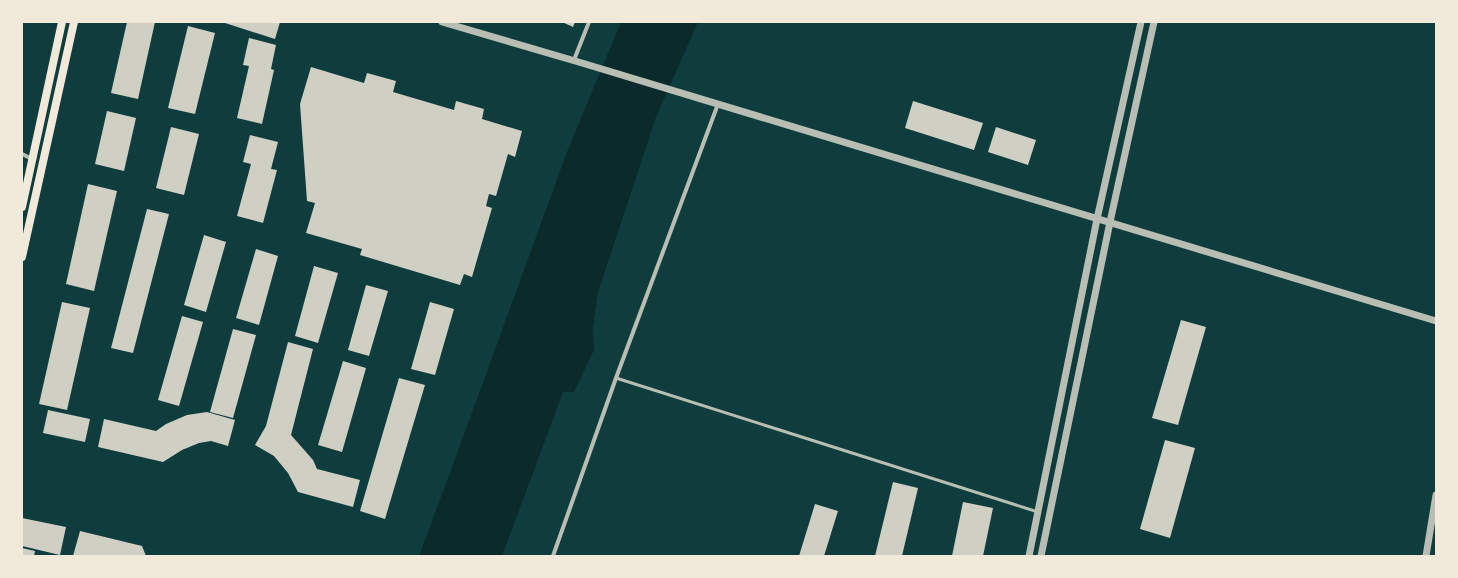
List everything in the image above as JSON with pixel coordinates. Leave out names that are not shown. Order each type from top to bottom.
[{"type":"main road","points":[[22,207],[62,22]]},
{"type":"main road","points":[[22,257],[74,22]]},
{"type":"street","points":[[442,22],[574,60],[1436,321]]},
{"type":"street","points":[[574,60],[589,22]]},
{"type":"street","points":[[1029,556],[1097,218],[1141,22]]},
{"type":"street","points":[[1041,556],[1110,222],[1154,22]]},
{"type":"street","points":[[553,556],[616,378],[718,104]]},
{"type":"street","points":[[22,154],[32,159]]},
{"type":"street","points":[[1426,556],[1436,495]]},
{"type":"lane","points":[[616,378],[1038,512]]},
{"type":"water","points":[[621,22],[698,22],[656,117],[598,292],[593,327],[594,350],[574,392],[563,392],[502,556],[419,556],[567,152]]},
{"type":"building","points":[[127,22],[155,22],[138,99],[111,93]]},
{"type":"building","points":[[222,22],[280,22],[275,39]]},
{"type":"building","points":[[562,22],[575,22],[573,27]]},
{"type":"building","points":[[188,26],[215,33],[195,114],[168,108]]},
{"type":"building","points":[[249,38],[276,45],[271,69],[274,70],[262,124],[237,118],[249,66],[243,65]]},
{"type":"building","points":[[311,67],[364,83],[367,73],[396,81],[393,92],[454,110],[456,101],[484,109],[482,119],[522,131],[515,157],[508,154],[496,196],[489,194],[486,206],[492,208],[472,277],[464,274],[460,285],[360,255],[362,249],[306,233],[315,203],[307,201],[300,104]]},
{"type":"building","points":[[913,101],[983,123],[974,150],[905,128]]},
{"type":"building","points":[[107,111],[136,118],[124,171],[95,164]]},
{"type":"building","points":[[171,127],[199,134],[184,195],[156,188]]},
{"type":"building","points":[[996,127],[1036,140],[1028,165],[988,152]]},
{"type":"building","points":[[250,135],[278,142],[271,169],[277,170],[263,223],[237,216],[251,164],[243,162]]},
{"type":"building","points":[[88,184],[117,191],[94,291],[66,284]]},
{"type":"building","points":[[147,209],[169,214],[133,353],[111,348]]},
{"type":"building","points":[[204,235],[226,242],[206,312],[184,305]]},
{"type":"building","points":[[256,249],[278,256],[259,325],[236,318]]},
{"type":"building","points":[[314,266],[338,273],[318,343],[295,336]]},
{"type":"building","points":[[366,285],[388,291],[369,356],[348,350]]},
{"type":"building","points":[[62,302],[90,308],[67,410],[39,404]]},
{"type":"building","points":[[430,302],[454,309],[435,375],[411,369]]},
{"type":"building","points":[[182,316],[203,322],[179,406],[158,400]]},
{"type":"building","points":[[1181,320],[1206,327],[1178,425],[1152,418]]},
{"type":"building","points":[[233,329],[256,335],[233,418],[210,412]]},
{"type":"building","points":[[288,342],[313,349],[291,435],[313,460],[317,469],[360,480],[353,507],[298,492],[288,473],[274,456],[255,445],[266,426]]},
{"type":"building","points":[[343,361],[366,368],[342,452],[318,445]]},
{"type":"building","points":[[399,378],[425,385],[385,519],[360,511]]},
{"type":"building","points":[[48,410],[90,419],[85,442],[43,433]]},
{"type":"building","points":[[207,412],[235,420],[228,446],[211,441],[199,443],[182,450],[163,462],[98,447],[104,419],[156,431],[166,424],[187,415]]},
{"type":"building","points":[[1165,440],[1195,448],[1170,538],[1140,529]]},
{"type":"building","points":[[893,482],[918,488],[902,556],[875,556]]},
{"type":"building","points":[[963,502],[993,508],[983,556],[952,556]]},
{"type":"building","points":[[815,504],[838,511],[824,556],[799,556]]},
{"type":"building","points":[[22,518],[66,527],[60,555],[22,546]]},
{"type":"building","points":[[80,531],[142,546],[146,556],[73,556]]},
{"type":"building","points":[[22,548],[35,551],[34,556],[22,556]]}]
